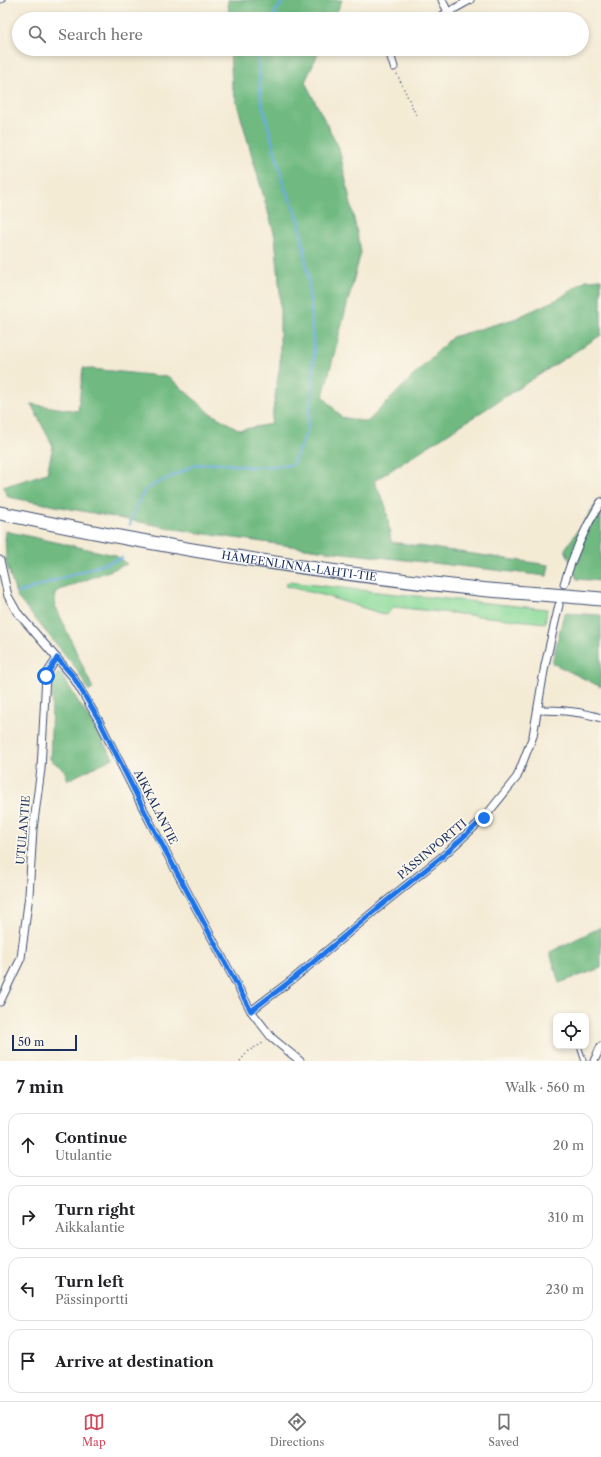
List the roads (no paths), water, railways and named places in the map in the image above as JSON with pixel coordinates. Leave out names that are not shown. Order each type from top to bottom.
[{"type":"highway","name":"HÄMEENLINNA-LAHTI-TIE","points":[[0,514],[218,555],[307,568],[481,589],[601,599]]},
{"type":"street","points":[[442,0],[448,12],[470,0]]},
{"type":"street","points":[[391,56],[394,67]]},
{"type":"street","points":[[564,584],[573,554],[590,519],[601,502]]},
{"type":"street","name":"AIKKALANTIE","points":[[0,560],[8,596],[17,612],[73,676],[99,720],[150,822],[251,1011],[272,1038],[300,1061]]},
{"type":"street","name":"PÄSSINPORTTI","points":[[251,1011],[293,979],[444,855],[484,818],[517,777],[533,736],[559,605]]},
{"type":"street","name":"UTULANTIE","points":[[0,1002],[21,958],[29,895],[33,829],[42,769],[46,676],[57,658]]},
{"type":"street","points":[[538,710],[565,710],[589,714],[601,718]]},
{"type":"street","points":[[594,1061],[601,1046]]},
{"type":"lane","points":[[580,1049],[584,1061]]},
{"type":"waterway","points":[[276,12],[284,0]]},
{"type":"waterway","points":[[130,525],[137,504],[146,489],[195,465],[218,463],[250,467],[292,465],[307,432],[312,393],[314,355],[308,275],[299,220],[284,186],[261,99],[258,56]]},
{"type":"waterway","points":[[18,593],[122,558]]}]
